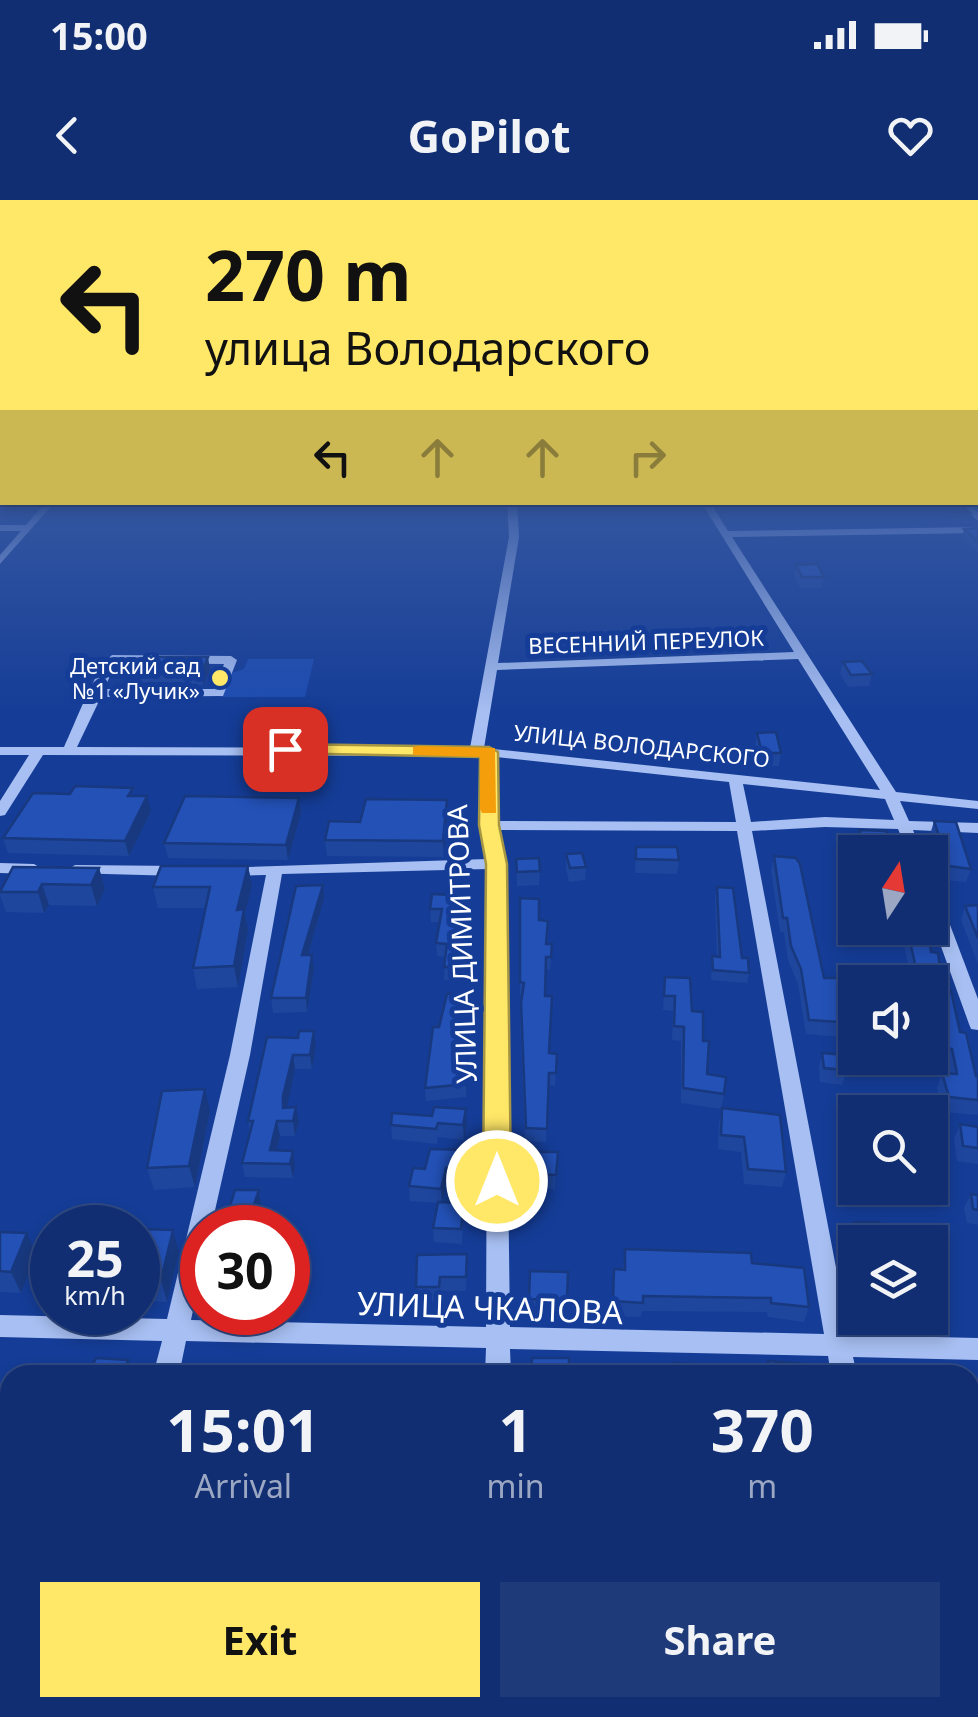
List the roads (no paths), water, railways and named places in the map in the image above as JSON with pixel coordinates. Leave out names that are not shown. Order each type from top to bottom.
[{"type":"street","name":"УЛИЦА ДИМИТРОВА","points":[[498,1365],[496,864],[482,752],[508,571]]},
{"type":"street","points":[[748,571],[890,794],[908,835]]},
{"type":"street","name":"ВЕСЕННИЙ ПЕРЕУЛОК","points":[[492,667],[802,655]]},
{"type":"street","points":[[69,750],[94,692],[112,659],[231,660],[219,693],[94,692]]},
{"type":"street","points":[[123,693],[140,659]]},
{"type":"street","name":"УЛИЦА ВОЛОДАРСКОГО","points":[[2,750],[482,752],[978,805]]},
{"type":"street","points":[[0,812],[39,751]]},
{"type":"street","points":[[735,778],[842,1365]]},
{"type":"street","points":[[489,825],[746,827],[809,822],[978,828]]},
{"type":"street","points":[[0,868],[275,872],[496,864]]},
{"type":"street","points":[[169,1365],[240,1055],[275,872]]},
{"type":"street","points":[[948,943],[978,1024]]},
{"type":"street","name":"УЛИЦА ЧКАЛОВА","points":[[0,1326],[978,1349]]},
{"type":"place","name":"Детский сад №1 «Лучик»","points":[[220,678]]}]
